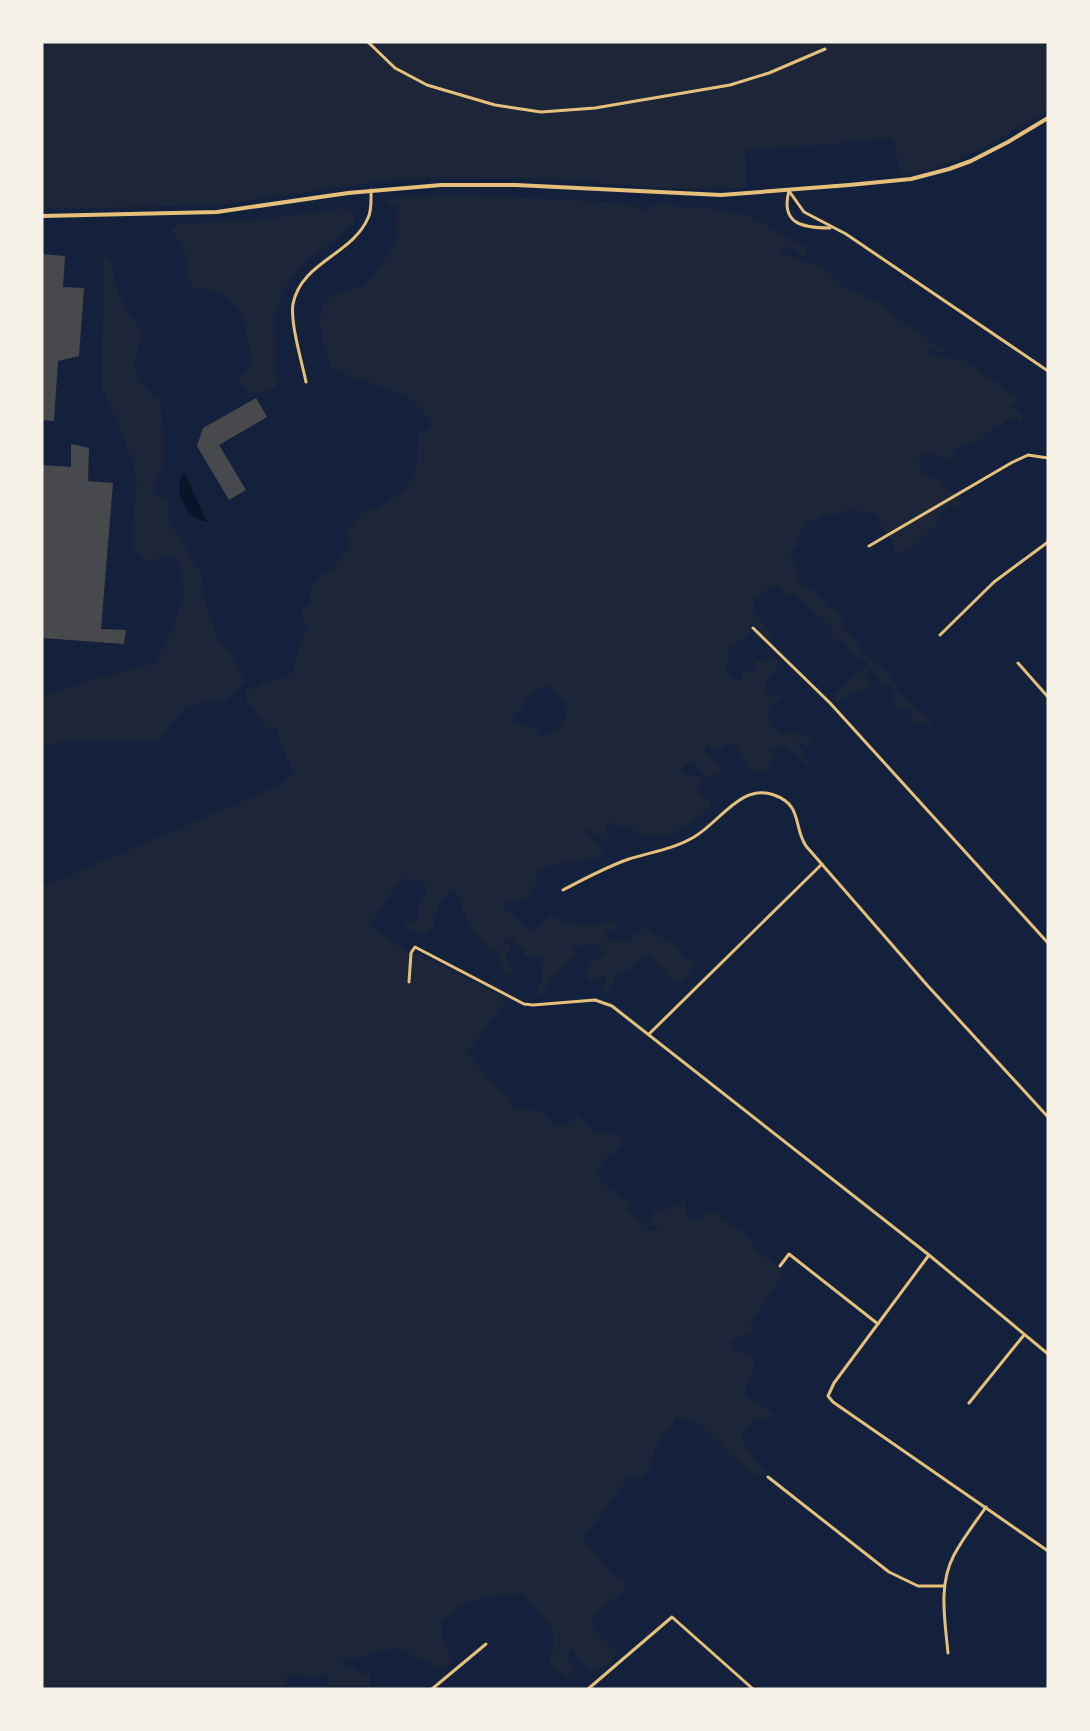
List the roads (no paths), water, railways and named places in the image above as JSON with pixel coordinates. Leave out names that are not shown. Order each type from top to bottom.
[{"type":"street","points":[[368,42],[394,68],[427,85],[495,105],[541,112],[596,108],[730,85],[754,79],[825,49]]},
{"type":"street","points":[[42,216],[217,212],[414,186],[496,184],[687,194],[752,194],[903,180],[942,172],[971,161],[1048,118]]},
{"type":"street","points":[[306,382],[292,306],[301,283],[311,272],[350,241],[368,218],[371,190]]},
{"type":"street","points":[[789,191],[786,203],[789,215],[794,220],[812,228],[831,228]]},
{"type":"street","points":[[789,191],[802,210],[831,228],[846,234],[1048,371]]},
{"type":"street","points":[[869,546],[1011,463],[1028,455],[1048,458]]},
{"type":"street","points":[[940,635],[994,582],[1048,542]]},
{"type":"street","points":[[753,628],[830,703],[1048,943]]},
{"type":"street","points":[[1018,663],[1048,697]]},
{"type":"street","points":[[563,890],[628,860],[668,849],[687,840],[713,824],[747,795],[758,792],[773,795],[789,804],[797,818],[803,842],[927,986],[1048,1117]]},
{"type":"street","points":[[649,1034],[822,864]]},
{"type":"street","points":[[410,982],[411,953],[414,948],[418,948],[524,1004],[595,1000],[612,1005],[929,1255],[1048,1354]]},
{"type":"street","points":[[780,1266],[789,1254],[878,1324]]},
{"type":"street","points":[[929,1255],[834,1383],[828,1394],[830,1399],[1048,1551]]},
{"type":"street","points":[[969,1403],[1024,1335]]},
{"type":"street","points":[[768,1477],[889,1572],[918,1586],[944,1586]]},
{"type":"street","points":[[948,1653],[944,1586],[952,1557],[986,1507]]},
{"type":"street","points":[[588,1689],[672,1617],[753,1689]]},
{"type":"street","points":[[432,1689],[486,1644]]}]
